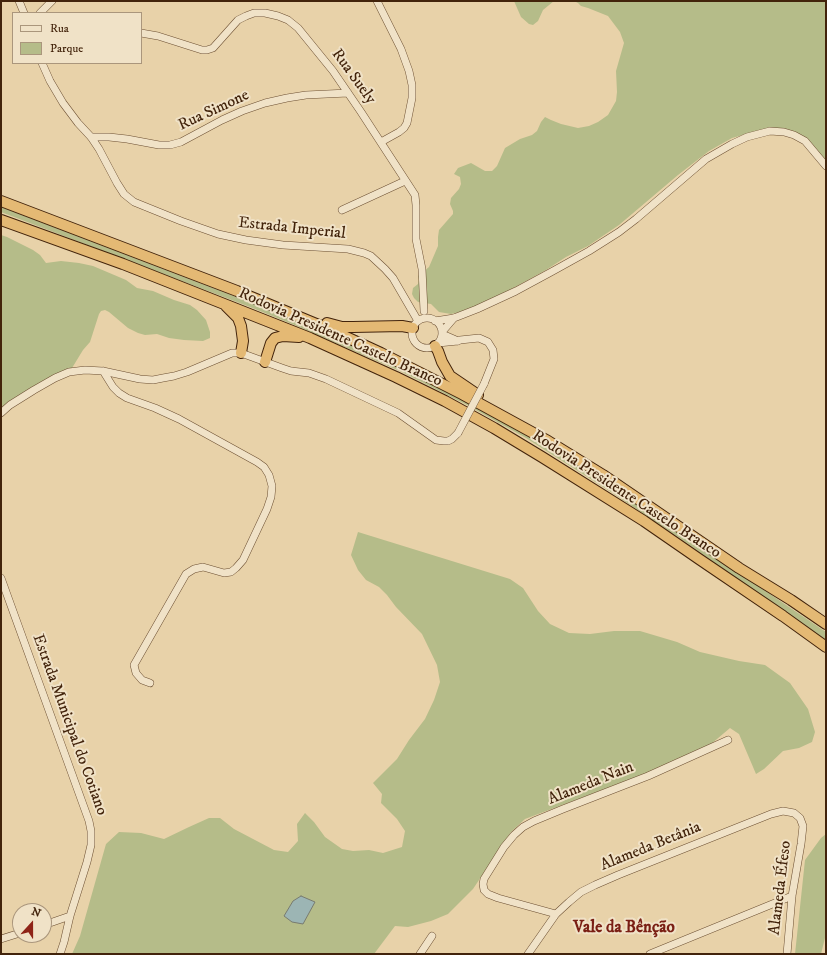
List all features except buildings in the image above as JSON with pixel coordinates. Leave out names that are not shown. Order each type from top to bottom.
[{"type":"highway","name":"Rodovia Presidente Castelo Branco","points":[[1,201],[237,291],[324,327],[381,353],[462,394],[548,441],[604,475],[739,568],[791,600],[826,624]]},
{"type":"highway","name":"Rodovia Presidente Castelo Branco","points":[[1,220],[116,261],[222,302],[342,351],[445,401],[548,460],[644,521],[826,647]]},
{"type":"highway","points":[[237,291],[334,325],[353,327],[402,326],[417,323]]},
{"type":"highway","points":[[222,302],[240,322],[243,341],[241,354]]},
{"type":"highway","points":[[265,362],[271,343],[275,338],[283,336],[310,338]]},
{"type":"highway","points":[[436,345],[442,362],[450,376],[548,441]]},
{"type":"street","points":[[19,1],[24,12]]},
{"type":"street","points":[[41,12],[52,1]]},
{"type":"street","points":[[377,1],[401,49],[409,71],[412,85],[412,98],[407,123],[399,132],[381,142]]},
{"type":"street","name":"Rua Suely","points":[[142,33],[158,36],[196,49],[207,50],[213,48],[238,20],[254,13],[272,14],[288,20],[298,28],[333,71],[415,195],[416,239],[422,269],[424,311],[417,323]]},
{"type":"street","name":"Estrada Imperial","points":[[42,64],[50,81],[63,103],[91,137],[124,194],[134,202],[180,221],[218,234],[246,240],[283,245],[348,248],[364,253],[371,256],[385,269],[397,284],[417,323]]},
{"type":"street","name":"Rua Simone","points":[[91,137],[127,139],[160,145],[170,145],[181,142],[242,110],[286,98],[306,95],[348,93]]},
{"type":"street","points":[[1,413],[10,405],[34,390],[69,372],[85,370],[103,371],[140,379],[153,380],[187,372],[232,353],[241,354],[291,371],[319,376],[398,413],[436,440],[448,441],[458,433],[484,384],[494,359],[493,350],[488,342],[479,338],[426,348],[418,345],[412,338],[417,323],[454,318],[477,310],[553,272],[620,232],[706,159],[747,137],[770,131],[784,132],[794,135],[805,141],[826,166]]},
{"type":"street","points":[[342,210],[405,181]]},
{"type":"street","points":[[424,311],[438,324],[442,333],[458,341]]},
{"type":"street","points":[[436,345],[440,340],[442,333],[454,318]]},
{"type":"street","points":[[103,371],[113,387],[127,398],[155,408],[179,419],[257,462],[264,467],[269,475],[272,486],[272,497],[267,509],[243,560],[236,568],[231,572],[224,573],[203,567],[194,569],[186,574],[134,665],[136,673],[142,680],[150,683]]},
{"type":"street","name":"Estrada Municipal do Cotiano","points":[[1,578],[89,821],[91,831],[91,845],[87,862],[60,954]]},
{"type":"street","name":"Alameda Nain","points":[[556,914],[498,898],[488,894],[484,890],[484,878],[504,847],[514,835],[523,827],[563,809],[648,776],[728,740]]},
{"type":"street","name":"Alameda Betânia","points":[[528,954],[556,914],[581,892],[595,885],[771,814],[783,811],[794,813],[800,818],[803,826]]},
{"type":"street","name":"Alameda Éfeso","points":[[787,954],[792,896],[803,826]]},
{"type":"street","points":[[650,954],[792,896]]},
{"type":"street","points":[[52,922],[70,916]]},
{"type":"street","points":[[1,939],[12,936]]},
{"type":"street","points":[[420,954],[432,936]]},
{"type":"green space","points":[[514,1],[554,1],[543,10],[538,21],[533,25],[529,24],[521,17]]},
{"type":"green space","points":[[574,1],[826,1],[826,160],[809,143],[799,136],[754,132],[732,138],[709,151],[619,225],[588,246],[473,309],[451,314],[439,312],[431,304],[418,302],[412,294],[413,288],[418,284],[418,276],[429,267],[438,246],[439,230],[453,214],[450,204],[451,198],[459,189],[461,184],[460,177],[454,174],[458,168],[471,163],[485,171],[492,171],[497,166],[505,148],[520,139],[532,135],[537,131],[545,117],[561,124],[578,128],[589,126],[608,115],[616,101],[616,71],[624,43],[620,32],[608,16],[581,6]]},
{"type":"green space","points":[[1,207],[252,303],[336,337],[404,369],[530,435],[613,488],[826,632],[826,641],[681,539],[611,492],[526,438],[467,405],[402,372],[297,326],[1,212]]},
{"type":"green space","points":[[1,235],[33,250],[40,255],[46,263],[61,261],[93,266],[126,280],[137,288],[153,291],[190,305],[206,320],[210,332],[210,338],[203,341],[169,338],[157,334],[145,335],[128,328],[109,312],[105,310],[101,311],[90,342],[83,350],[72,368],[40,384],[1,411]]},
{"type":"green space","points":[[358,532],[510,579],[523,588],[538,611],[550,624],[569,633],[590,634],[614,631],[640,631],[677,642],[700,652],[765,665],[790,683],[808,709],[815,732],[812,742],[799,748],[783,751],[764,769],[756,774],[739,734],[730,728],[704,750],[674,763],[525,819],[511,832],[473,889],[448,914],[431,921],[408,927],[395,926],[374,954],[72,954],[80,936],[106,844],[119,832],[141,833],[164,839],[209,818],[220,818],[234,829],[274,850],[288,852],[298,841],[297,824],[305,813],[325,837],[342,849],[353,851],[369,850],[383,853],[402,847],[405,831],[397,819],[381,803],[382,794],[373,783],[397,759],[425,719],[434,700],[440,682],[437,665],[422,634],[379,587],[366,580],[358,570],[351,555]]},
{"type":"green space","points":[[826,834],[826,934],[821,954],[795,954],[805,860],[821,838]]},
{"type":"water","points":[[301,896],[315,902],[303,924],[292,922],[284,916],[293,901]]},
{"type":"district","name":"Vale da Bênção","points":[[624,928]]}]
